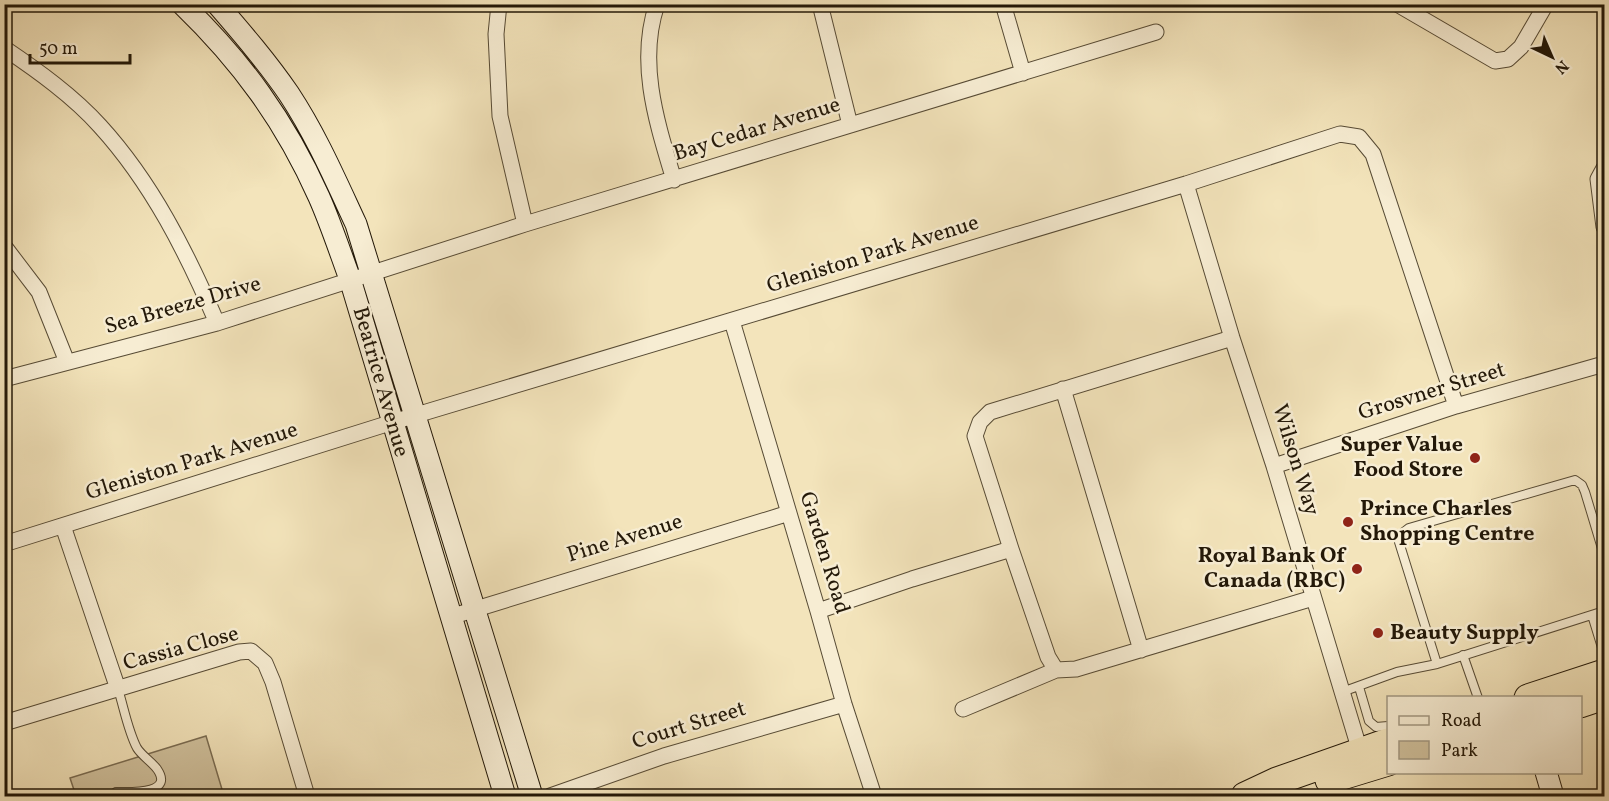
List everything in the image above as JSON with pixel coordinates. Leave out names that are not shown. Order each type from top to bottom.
[{"type":"highway","points":[[1534,696],[1605,673]]},
{"type":"highway","points":[[1582,704],[1605,696]]},
{"type":"highway","points":[[1245,796],[1277,782],[1387,743]]},
{"type":"highway","points":[[1251,796],[1285,793],[1387,763]]},
{"type":"main road","name":"Beatrice Avenue","points":[[182,4],[216,37],[248,76],[289,136],[320,198],[350,279],[505,796]]},
{"type":"main road","name":"Beatrice Avenue","points":[[217,4],[261,56],[288,93],[315,138],[356,224],[532,796]]},
{"type":"main road","points":[[1547,774],[1553,796]]},
{"type":"street","points":[[499,4],[496,34],[500,116],[525,224]]},
{"type":"street","points":[[657,4],[652,18],[648,54],[649,82],[674,180]]},
{"type":"street","points":[[820,4],[850,125]]},
{"type":"street","points":[[1003,4],[1023,74]]},
{"type":"street","points":[[1397,4],[1495,61],[1508,59],[1521,47],[1545,4]]},
{"type":"street","name":"Bay Cedar Avenue","points":[[372,273],[525,224],[1156,32]]},
{"type":"street","points":[[4,48],[64,92],[100,125],[128,159],[173,231],[217,323]]},
{"type":"street","name":"Gleniston Park Avenue","points":[[4,544],[393,422],[1186,184],[1340,134],[1359,137],[1373,154],[1456,406]]},
{"type":"street","points":[[1605,168],[1598,179],[1605,227]]},
{"type":"street","name":"Wilson Way","points":[[1186,184],[1232,338],[1275,465],[1360,751]]},
{"type":"street","points":[[4,246],[39,292],[67,362]]},
{"type":"street","name":"Sea Breeze Drive","points":[[4,379],[217,323],[372,273]]},
{"type":"street","name":"Garden Road","points":[[732,321],[844,704],[874,796]]},
{"type":"street","points":[[1056,670],[1048,657],[975,436],[980,422],[990,412],[1232,338]]},
{"type":"street","name":"Grosvner Street","points":[[1275,465],[1456,406],[1605,364]]},
{"type":"street","points":[[1063,389],[1141,650]]},
{"type":"street","name":"Pine Avenue","points":[[450,617],[789,513]]},
{"type":"street","points":[[63,526],[118,689]]},
{"type":"street","points":[[818,611],[1011,549]]},
{"type":"street","points":[[963,709],[1056,670],[1076,669],[1313,598]]},
{"type":"street","name":"Cassia Close","points":[[4,723],[239,652],[251,651],[265,663],[273,682],[307,796]]},
{"type":"street","name":"Court Street","points":[[549,796],[664,756],[844,704]]},
{"type":"lane","points":[[1437,664],[1399,542],[1400,535],[1408,528],[1575,480],[1582,485],[1585,492],[1605,555]]},
{"type":"lane","points":[[1342,692],[1397,672],[1437,664],[1605,611]]},
{"type":"lane","points":[[1592,615],[1605,654]]},
{"type":"lane","points":[[1463,656],[1477,696]]},
{"type":"lane","points":[[1359,687],[1369,721],[1376,727],[1387,726]]},
{"type":"lane","points":[[116,792],[146,791],[155,788],[160,783],[161,776],[138,748],[118,689]]},
{"type":"green space","points":[[206,736],[224,796],[76,796],[70,778]]},
{"type":"place","name":"Super Value Food Store","points":[[1475,458]]},
{"type":"place","name":"Prince Charles Shopping Centre","points":[[1348,522]]},
{"type":"place","name":"Royal Bank Of Canada (RBC)","points":[[1357,569]]},
{"type":"place","name":"Beauty Supply","points":[[1378,633]]}]
